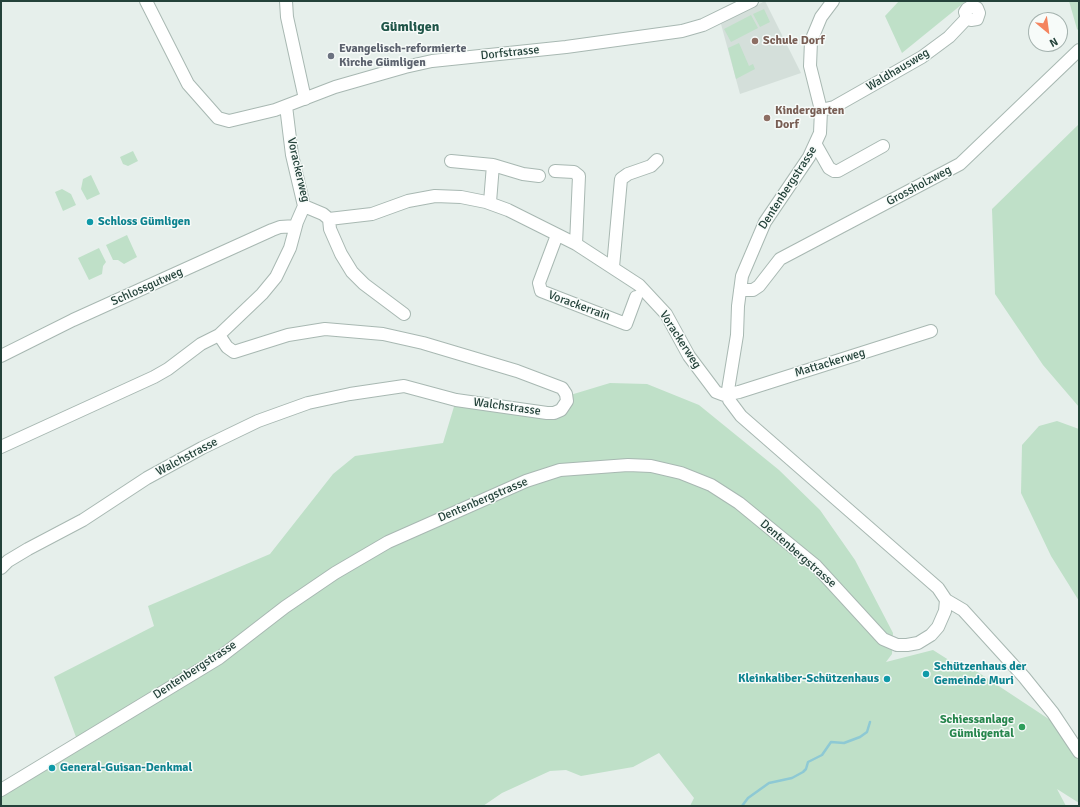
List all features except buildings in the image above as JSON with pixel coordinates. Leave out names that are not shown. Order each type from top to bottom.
[{"type":"street","name":"Dorfstrasse","points":[[146,1],[188,84],[211,110],[222,119],[230,121],[286,106],[364,78],[432,61],[566,47],[682,32],[703,26],[736,5],[752,1]]},
{"type":"street","points":[[286,1],[287,17],[305,98]]},
{"type":"street","name":"Dentenbergstrasse","points":[[729,394],[737,335],[742,276],[758,234],[816,145],[820,129],[821,110],[810,66],[811,41],[821,17],[833,1]]},
{"type":"street","name":"Waldhausweg","points":[[821,110],[834,107],[922,57],[949,37],[967,18]]},
{"type":"street","name":"Grossholzweg","points":[[740,290],[753,290],[759,286],[780,259],[960,164],[1079,50]]},
{"type":"street","name":"Vorackerweg","points":[[286,106],[292,155],[304,206],[323,214],[330,220],[372,214],[408,201],[435,196],[461,197],[490,202],[535,222],[576,244],[639,285],[666,314],[689,356],[716,392],[724,395],[729,394]]},
{"type":"street","points":[[816,145],[829,168],[834,171],[838,171],[883,146]]},
{"type":"street","points":[[613,267],[621,179],[628,174],[651,166],[656,160]]},
{"type":"street","points":[[450,161],[493,165],[523,174],[539,176]]},
{"type":"street","points":[[490,202],[493,165]]},
{"type":"street","points":[[555,171],[574,172],[579,176],[576,244]]},
{"type":"street","points":[[1,447],[158,374],[201,344],[219,335],[262,294],[276,277],[290,248],[296,226],[304,206]]},
{"type":"street","points":[[330,220],[330,229],[341,254],[352,272],[364,284],[404,314]]},
{"type":"street","name":"Schlossgutweg","points":[[1,356],[74,320],[272,230],[280,227],[296,226]]},
{"type":"street","name":"Vorackerrain","points":[[557,235],[539,283],[541,291],[626,324],[636,297]]},
{"type":"street","name":"Walchstrasse","points":[[1,568],[8,561],[28,549],[83,520],[148,478],[202,448],[258,421],[308,403],[350,394],[404,386],[456,400],[547,413],[554,413],[562,410],[567,401],[566,394],[562,388],[517,371],[423,343],[383,334],[325,329],[288,335],[234,352],[226,347],[219,335]]},
{"type":"street","name":"Mattackerweg","points":[[729,394],[931,331]]},
{"type":"street","points":[[729,394],[731,404],[741,416],[926,576],[938,588],[946,600],[956,604],[962,610],[1024,677],[1053,713],[1079,752]]},
{"type":"street","name":"Dentenbergstrasse","points":[[1,790],[219,658],[291,603],[335,573],[382,546],[427,524],[526,480],[560,470],[628,465],[651,466],[682,473],[710,485],[739,503],[816,566],[878,634],[894,644],[912,644],[928,638],[941,622],[945,611],[946,600]]},
{"type":"shaded area","name":"Schule Dorf","points":[[765,1],[801,73],[740,94],[721,24]]},
{"type":"green space","points":[[899,1],[966,1],[902,53],[885,16]]},
{"type":"green space","points":[[1069,1],[1079,1],[1079,31],[1077,29]]},
{"type":"green space","points":[[764,9],[770,22],[760,27],[753,14]]},
{"type":"green space","points":[[751,15],[758,28],[731,42],[724,29]]},
{"type":"green space","points":[[739,43],[749,66],[753,64],[755,69],[736,79],[728,48]]},
{"type":"green space","points":[[1079,124],[1079,407],[1043,365],[995,294],[992,209]]},
{"type":"green space","points":[[133,151],[138,161],[128,166],[123,164],[120,157]]},
{"type":"green space","points":[[91,175],[100,194],[87,200],[81,189],[83,179]]},
{"type":"green space","points":[[62,189],[71,194],[76,205],[63,211],[55,192]]},
{"type":"green space","points":[[127,235],[137,257],[124,264],[118,260],[113,260],[106,245]]},
{"type":"green space","points":[[99,248],[106,262],[103,266],[102,274],[89,280],[78,258]]},
{"type":"green space","points":[[610,383],[647,384],[699,405],[779,470],[820,510],[855,560],[893,633],[892,654],[886,662],[933,650],[963,669],[967,665],[1079,739],[1079,803],[1057,789],[1066,806],[690,806],[694,798],[659,753],[633,767],[581,776],[566,770],[550,771],[502,793],[483,806],[1,806],[1,797],[80,748],[54,677],[154,626],[148,606],[270,554],[333,474],[355,456],[443,443],[456,400],[551,414],[567,396]]},
{"type":"green space","points":[[1057,421],[1079,429],[1079,601],[1051,556],[1021,493],[1022,445],[1039,426]]},
{"type":"waterway","points":[[742,806],[748,798],[769,783],[792,778],[803,772],[806,769],[808,762],[822,755],[831,742],[844,743],[860,737],[867,732],[870,722]]},
{"type":"place","name":"Schule Dorf","points":[[755,41]]},
{"type":"place","name":"Evangelisch-reformierte Kirche Gümligen","points":[[331,56]]},
{"type":"place","name":"Kindergarten Dorf","points":[[767,118]]},
{"type":"place","name":"Schloss Gümligen","points":[[90,222]]},
{"type":"place","name":"Schützenhaus der Gemeinde Muri","points":[[926,674]]},
{"type":"place","name":"Kleinkaliber-Schützenhaus","points":[[887,679]]},
{"type":"place","name":"Schiessanlage Gümligental","points":[[1022,727]]},
{"type":"place","name":"General-Guisan-Denkmal","points":[[52,768]]},
{"type":"district","name":"Gümligen","points":[[410,27]]}]
